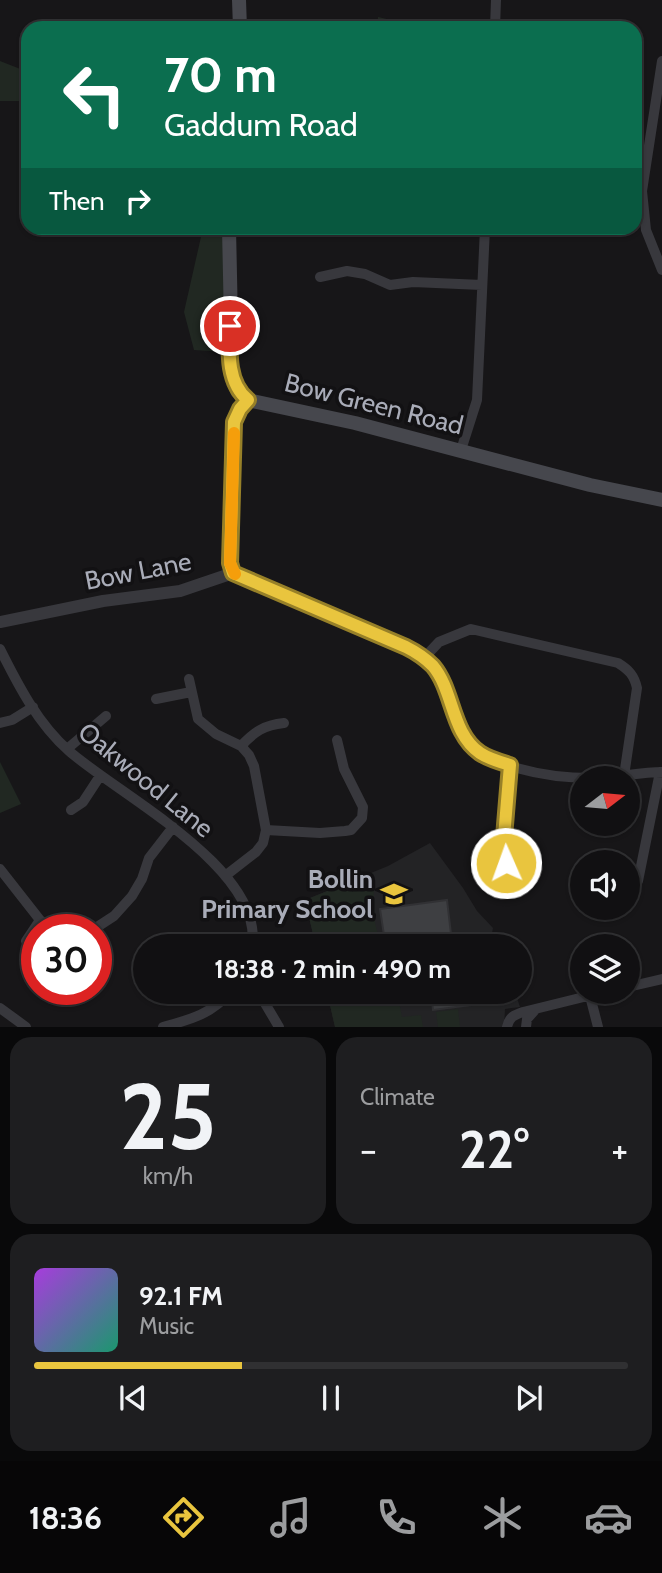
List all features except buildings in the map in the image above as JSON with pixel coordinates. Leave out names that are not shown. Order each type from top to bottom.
[{"type":"main road","points":[[239,0],[240,21]]},
{"type":"main road","name":"Bow Green Road","points":[[229,235],[232,370],[237,391],[248,400],[355,423],[590,485],[662,500]]},
{"type":"street","points":[[495,21],[496,0]]},
{"type":"street","points":[[662,61],[646,162],[642,209],[646,230],[662,270]]},
{"type":"street","points":[[461,450],[477,400],[485,235]]},
{"type":"street","points":[[320,276],[347,271],[365,274],[390,285],[413,282],[482,285]]},
{"type":"street","name":"Bow Lane","points":[[0,622],[103,601],[180,591],[233,573],[230,563],[234,422],[248,400]]},
{"type":"street","points":[[233,573],[406,647],[424,658],[442,680],[466,738],[480,753],[510,765],[570,776]]},
{"type":"street","points":[[424,658],[439,642],[471,629],[618,663],[635,677],[637,688],[625,766]]},
{"type":"street","name":"Oakwood Lane","points":[[0,649],[33,707],[67,749],[100,776],[173,827],[225,876],[250,913],[253,934]]},
{"type":"street","points":[[189,679],[198,719],[216,734],[240,746],[249,755],[254,766],[266,830],[263,843],[256,852],[225,876]]},
{"type":"street","points":[[156,699],[191,692]]},
{"type":"street","points":[[0,723],[12,720],[33,707]]},
{"type":"street","points":[[67,749],[106,716]]},
{"type":"street","points":[[240,746],[256,731],[270,724],[284,723]]},
{"type":"street","points":[[266,830],[320,833],[345,831],[351,830],[362,818],[363,807],[344,769],[337,740]]},
{"type":"street","points":[[506,873],[503,849],[510,765]]},
{"type":"street","points":[[640,774],[661,772],[640,872]]},
{"type":"street","points":[[71,810],[83,802],[100,776]]},
{"type":"street","points":[[112,917],[132,896],[149,858],[173,827]]},
{"type":"street","points":[[0,869],[35,914]]},
{"type":"street","points":[[640,984],[662,979]]},
{"type":"street","points":[[507,1027],[513,1016],[570,1001]]},
{"type":"street","points":[[170,1026],[202,1016],[219,1004]]},
{"type":"street","points":[[265,1004],[279,1027]]},
{"type":"street","points":[[592,1004],[598,1027]]},
{"type":"street","points":[[0,1008],[26,1027]]},
{"type":"street","points":[[526,1027],[527,1019],[536,1009]]},
{"type":"shaded area","points":[[378,17],[395,21],[378,21]]},
{"type":"shaded area","points":[[0,61],[21,69],[21,102],[0,101]]},
{"type":"shaded area","points":[[201,235],[227,235],[225,352],[194,350],[184,312]]},
{"type":"shaded area","points":[[0,762],[21,804],[0,813]]},
{"type":"shaded area","name":"Bollin Primary School","points":[[430,843],[477,911],[493,928],[492,934],[313,934],[305,900],[388,866]]},
{"type":"shaded area","points":[[373,873],[378,934],[313,934],[305,900]]},
{"type":"shaded area","name":"Bollin Primary School","points":[[330,1004],[519,1004],[520,1007],[505,1009],[504,1027],[335,1027]]},
{"type":"shaded area","points":[[330,1004],[399,1004],[402,1017],[421,1015],[423,1027],[335,1027]]},
{"type":"shaded area","points":[[458,1009],[460,1027],[438,1027],[436,1012]]},
{"type":"slow traffic","points":[[234,433],[230,563],[235,574]]},
{"type":"place","name":"Bollin Primary School","points":[[394,894]]},
{"type":"route","points":[[230,326],[229,348],[237,391],[248,400],[234,422],[230,563],[233,573],[406,647],[434,668],[442,680],[461,729],[473,747],[480,753],[510,765],[503,849],[506,863]]}]
